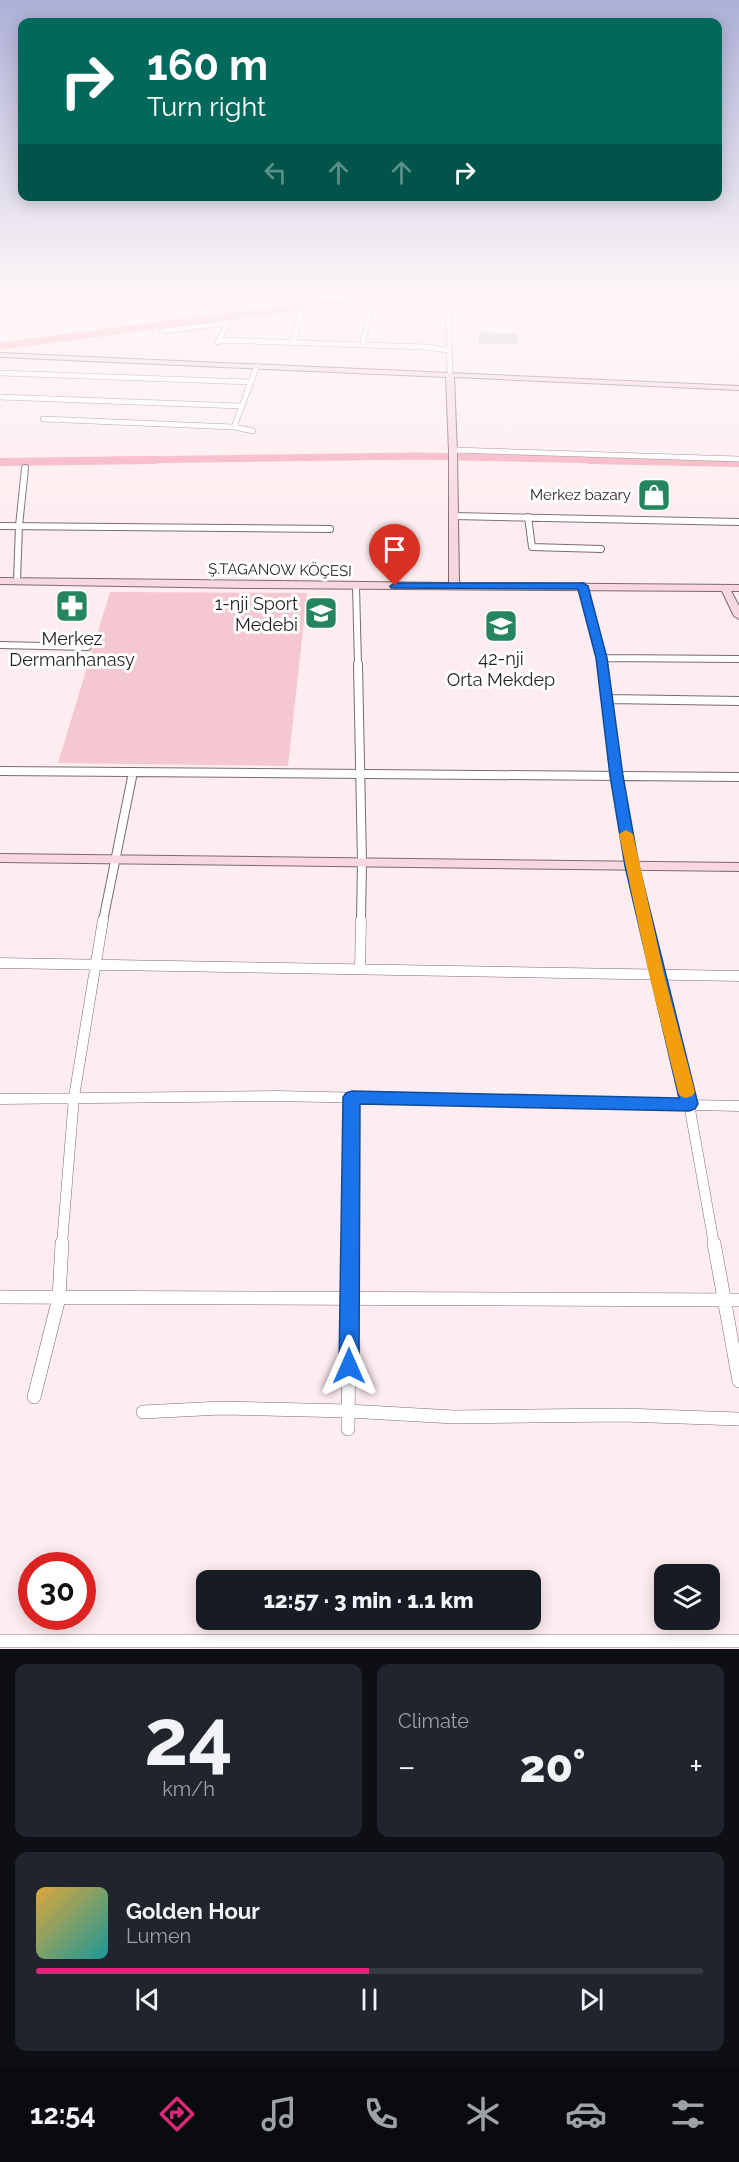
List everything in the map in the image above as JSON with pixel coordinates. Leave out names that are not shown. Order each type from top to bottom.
[{"type":"street","points":[[54,375],[250,382]]},
{"type":"street","points":[[234,427],[253,375]]},
{"type":"street","points":[[454,586],[450,375],[739,388]]},
{"type":"street","points":[[0,397],[241,406]]},
{"type":"street","points":[[43,419],[234,427],[253,430]]},
{"type":"street","points":[[453,451],[739,459]]},
{"type":"street","points":[[17,581],[18,526],[25,468]]},
{"type":"street","points":[[453,516],[739,522]]},
{"type":"street","points":[[528,517],[531,546],[534,549],[601,549]]},
{"type":"street","points":[[0,526],[330,529]]},
{"type":"street","name":"Ş.TAGANOW KÖÇESI","points":[[0,581],[739,588]]},
{"type":"street","points":[[356,586],[362,862],[360,969]]},
{"type":"street","points":[[583,586],[602,658],[616,776],[632,866],[656,974],[689,1104],[739,1381]]},
{"type":"street","points":[[725,588],[739,616]]},
{"type":"street","points":[[0,645],[88,647]]},
{"type":"street","points":[[602,658],[739,659]]},
{"type":"street","points":[[608,699],[739,701]]},
{"type":"street","points":[[0,771],[739,777]]},
{"type":"street","points":[[34,1397],[59,1298],[64,1204],[74,1097],[94,964],[133,772]]},
{"type":"street","points":[[0,858],[739,867]]},
{"type":"street","points":[[0,963],[739,976]]},
{"type":"street","points":[[348,1429],[352,1097]]},
{"type":"street","points":[[0,1099],[352,1097],[739,1106]]},
{"type":"street","points":[[0,1297],[739,1300]]},
{"type":"street","points":[[143,1412],[221,1408],[348,1411],[454,1417],[623,1415],[739,1419]]},
{"type":"street","points":[[0,1641],[19,1645],[739,1641]]},
{"type":"shaded area","points":[[110,592],[307,593],[288,766],[58,763]]},
{"type":"waterway","points":[[51,461],[416,456],[659,461]]},
{"type":"waterway","points":[[0,462],[155,460]]},
{"type":"waterway","points":[[589,460],[739,463]]},
{"type":"slow traffic","points":[[626,834],[656,974],[686,1092]]},
{"type":"place","name":"Merkez bazary","points":[[654,495]]},
{"type":"place","name":"Merkez Dermanhanasy","points":[[72,606]]},
{"type":"place","name":"1-nji Sport Medebi","points":[[321,613]]},
{"type":"place","name":"42-nji Orta Mekdep","points":[[501,626]]},
{"type":"route","points":[[349,1366],[352,1097],[689,1104],[656,974],[632,866],[616,776],[602,658],[583,586],[395,586]]}]
